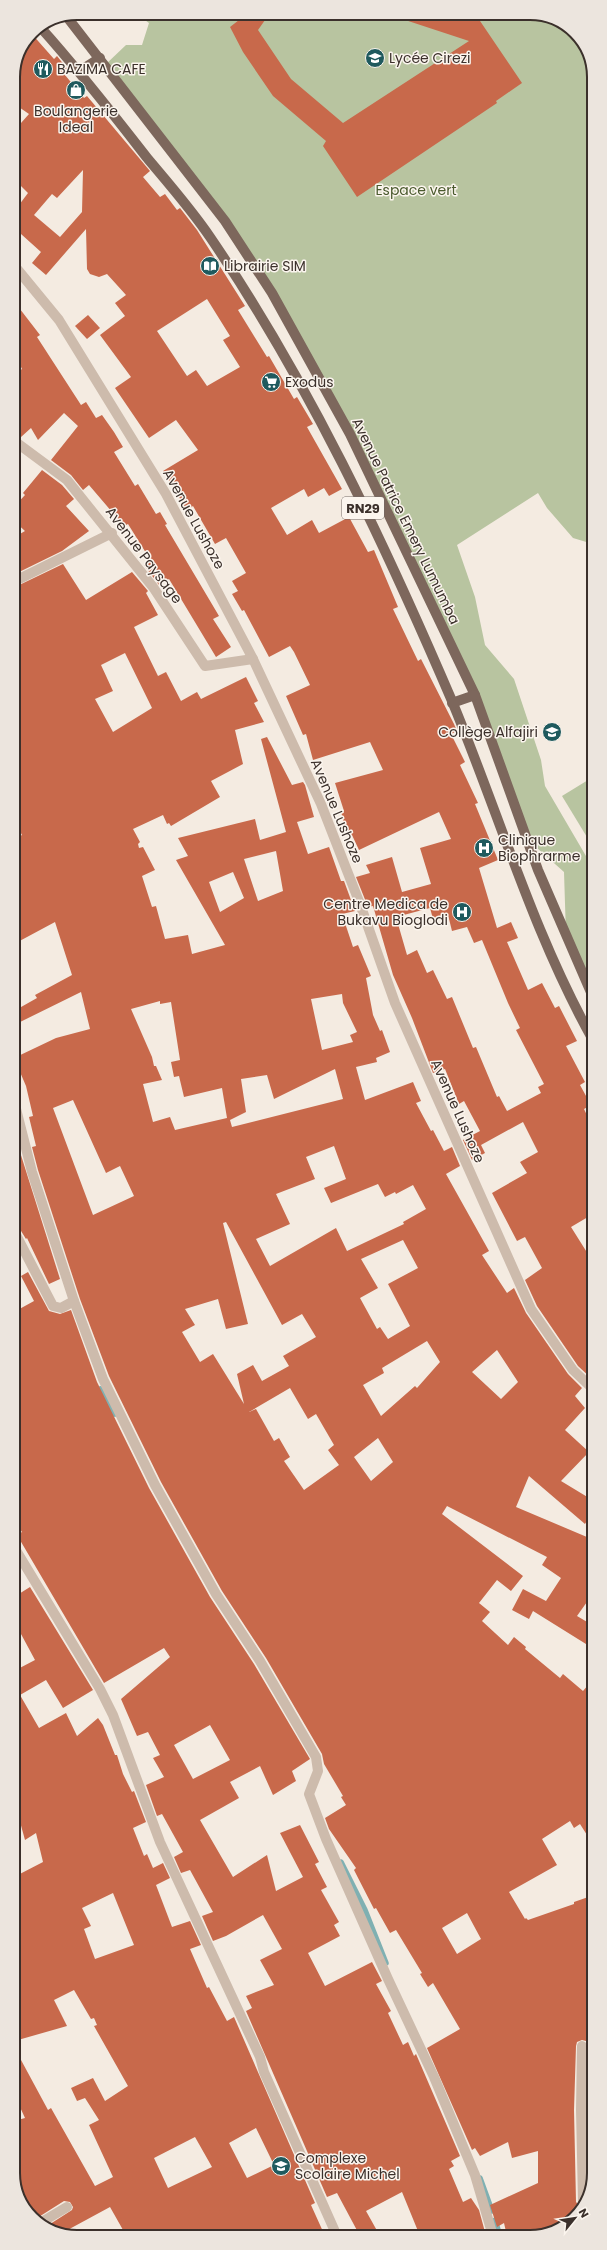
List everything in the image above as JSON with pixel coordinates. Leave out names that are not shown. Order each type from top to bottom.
[{"type":"main road","name":"Avenue Patrice Emery Lumumba","points":[[70,21],[225,221],[272,293],[350,434],[475,695],[536,864],[587,983]]},
{"type":"main road","name":"RN29","points":[[44,31],[80,71],[208,234],[254,305],[332,441],[452,703],[519,876],[574,1003],[587,1028]]},
{"type":"main road","points":[[80,71],[100,58]]},
{"type":"main road","points":[[452,703],[475,695]]},
{"type":"street","name":"Avenue Lushoze","points":[[20,273],[59,320],[166,494],[253,659],[321,804],[360,904],[394,1003],[530,1309],[573,1370],[587,1383]]},
{"type":"street","name":"Avenue Paysage","points":[[20,445],[68,480],[112,533],[153,587],[205,666],[253,659]]},
{"type":"street","points":[[20,579],[112,533]]},
{"type":"street","points":[[20,1125],[32,1172],[74,1302],[102,1379],[156,1486],[213,1588],[260,1660],[316,1757],[318,1771],[310,1794],[326,1839],[388,1979],[434,2077],[475,2175],[491,2230]]},
{"type":"street","points":[[20,1243],[53,1306],[61,1308],[74,1302]]},
{"type":"street","points":[[20,1557],[100,1689],[113,1715],[160,1842],[260,2057],[266,2079],[334,2230]]},
{"type":"street","points":[[582,2046],[581,2110],[583,2194]]},
{"type":"street","points":[[45,2220],[68,2207]]},
{"type":"green space","name":"Espace vert","points":[[145,20],[534,20],[552,24],[568,34],[579,48],[584,58],[587,77],[587,542],[573,538],[547,508],[538,493],[457,545],[475,597],[485,645],[514,679],[541,760],[545,786],[587,858],[587,979],[566,935],[564,872],[527,839],[454,651],[337,411],[225,221],[105,65],[126,45],[142,45],[149,23]]},
{"type":"green space","points":[[587,781],[587,837],[562,796]]},
{"type":"building","points":[[239,20],[265,20],[258,30],[291,79],[343,123],[469,41],[405,20],[479,20],[522,83],[496,101],[497,103],[357,197],[323,146],[326,141],[273,96],[243,52],[230,27]]},
{"type":"building","points":[[36,38],[54,59],[57,56],[69,71],[65,75],[84,98],[87,96],[150,171],[143,177],[160,197],[165,194],[177,210],[180,208],[197,230],[245,306],[238,310],[267,357],[269,356],[294,399],[297,397],[313,424],[307,427],[342,489],[329,496],[324,488],[308,497],[304,489],[271,508],[287,535],[312,520],[319,533],[349,517],[368,552],[374,550],[398,607],[393,609],[418,661],[421,659],[454,724],[457,731],[451,734],[465,762],[460,765],[478,803],[475,804],[498,860],[479,868],[497,928],[511,922],[518,938],[507,942],[528,990],[542,983],[555,1008],[559,1006],[577,1041],[566,1046],[585,1082],[580,1085],[587,1098],[587,1107],[584,1109],[587,1115],[587,1218],[571,1227],[587,1252],[587,1374],[578,1366],[537,1306],[525,1280],[542,1268],[525,1237],[517,1241],[492,1193],[527,1173],[520,1162],[538,1152],[523,1122],[481,1145],[485,1153],[472,1160],[463,1140],[480,1131],[464,1101],[459,1104],[445,1069],[433,1073],[412,1018],[393,975],[373,906],[368,907],[356,877],[370,873],[366,865],[392,857],[402,892],[431,884],[420,848],[451,839],[439,812],[359,850],[352,835],[348,836],[341,812],[344,811],[335,783],[383,770],[370,742],[313,760],[306,734],[303,735],[286,696],[310,685],[294,652],[290,646],[269,657],[244,610],[242,611],[232,594],[238,591],[232,581],[246,573],[226,538],[215,544],[193,506],[187,510],[163,471],[198,450],[176,420],[149,438],[115,388],[131,377],[100,335],[125,316],[115,303],[126,295],[107,274],[99,277],[90,274],[87,269],[86,229],[46,275],[32,263],[41,252],[21,234],[20,235],[20,204],[28,193],[20,185],[20,124],[29,114],[20,108],[20,77],[24,55]],"holes":[[[83,170],[82,212],[60,237],[34,215],[52,194],[57,198]],[[207,299],[230,336],[223,340],[240,367],[207,386],[196,370],[187,376],[157,331]],[[430,908],[433,919],[448,915],[452,931],[467,927],[474,943],[482,940],[520,1028],[516,1030],[544,1084],[538,1087],[541,1093],[507,1111],[499,1096],[497,1097],[476,1047],[473,1048],[452,997],[447,999],[433,970],[427,973],[417,950],[407,955],[396,917]]]},
{"type":"building","points":[[20,309],[40,335],[37,337],[81,405],[86,402],[96,418],[102,415],[114,432],[123,447],[114,452],[135,486],[138,484],[156,514],[160,512],[167,524],[165,525],[219,616],[213,619],[231,647],[216,657],[169,579],[159,585],[144,565],[151,561],[128,524],[124,526],[89,485],[83,490],[71,475],[51,460],[78,426],[64,413],[38,440],[31,428],[20,437],[20,371],[22,369],[20,365]]},
{"type":"building","points":[[88,315],[100,328],[87,339],[75,326]]},
{"type":"building","points":[[42,470],[62,485],[74,499],[66,506],[89,531],[62,551],[20,572],[20,534],[25,531],[20,526],[20,500],[25,495],[23,493]]},
{"type":"building","points":[[63,564],[86,600],[132,572],[148,591],[146,593],[158,615],[134,627],[158,676],[166,672],[181,701],[197,692],[201,699],[246,677],[258,701],[254,703],[264,722],[235,730],[243,764],[211,781],[220,797],[171,826],[169,823],[167,824],[163,815],[133,829],[140,842],[138,844],[139,848],[143,847],[155,870],[142,876],[152,907],[156,906],[165,939],[188,935],[192,954],[225,945],[176,860],[188,856],[178,838],[255,819],[260,840],[286,832],[261,739],[267,737],[292,785],[303,782],[305,785],[314,817],[297,822],[308,854],[329,847],[341,881],[344,881],[355,911],[342,914],[353,947],[358,945],[371,976],[366,978],[373,1015],[380,1031],[382,1030],[390,1052],[376,1058],[377,1062],[356,1067],[365,1100],[413,1082],[421,1101],[416,1103],[431,1131],[433,1130],[444,1151],[452,1147],[460,1166],[446,1174],[489,1251],[482,1255],[507,1293],[514,1288],[526,1313],[568,1374],[582,1388],[575,1396],[585,1408],[565,1430],[587,1450],[587,1454],[561,1481],[587,1497],[587,1521],[585,1524],[529,1476],[516,1507],[587,1537],[587,1602],[577,1616],[587,1622],[587,1645],[533,1611],[529,1619],[512,1610],[523,1589],[546,1601],[561,1578],[542,1565],[547,1557],[447,1506],[442,1514],[523,1576],[511,1591],[497,1580],[479,1603],[490,1612],[482,1621],[508,1645],[514,1637],[526,1647],[525,1649],[560,1678],[563,1674],[583,1691],[587,1686],[587,1835],[580,1824],[574,1828],[570,1821],[542,1839],[557,1865],[509,1892],[525,1919],[526,1918],[528,1920],[574,1904],[574,1902],[587,1897],[587,2044],[586,2041],[582,2040],[577,2042],[576,2046],[574,2110],[576,2198],[555,2198],[555,2224],[550,2226],[530,2230],[506,2230],[504,2223],[497,2227],[490,2205],[538,2183],[538,2151],[512,2158],[508,2142],[480,2156],[475,2148],[472,2150],[427,2048],[460,2029],[433,1983],[428,1987],[420,1974],[422,1973],[396,1930],[390,1933],[376,1908],[374,1909],[354,1870],[356,1868],[329,1829],[325,1818],[346,1805],[341,1797],[343,1796],[324,1764],[322,1754],[266,1658],[222,1591],[161,1482],[109,1376],[80,1299],[38,1170],[32,1147],[36,1146],[29,1117],[33,1116],[26,1086],[20,1072],[20,1055],[56,1038],[90,1029],[81,992],[20,1022],[20,1008],[37,998],[35,995],[72,975],[55,922],[20,941],[20,836],[22,835],[20,831],[20,585]],"holes":[[[125,653],[152,708],[113,732],[95,699],[113,691],[101,665]],[[276,851],[283,891],[258,901],[244,859]],[[233,872],[244,898],[220,912],[209,882]],[[342,994],[343,1003],[357,1032],[350,1035],[353,1042],[322,1050],[311,999]],[[160,1001],[160,1004],[171,1002],[180,1060],[171,1062],[174,1077],[179,1076],[184,1097],[222,1088],[227,1118],[175,1130],[170,1117],[153,1122],[143,1084],[162,1080],[156,1066],[154,1066],[152,1057],[131,1009]],[[335,1069],[343,1099],[232,1127],[230,1120],[246,1112],[241,1079],[267,1075],[274,1099]],[[73,1100],[106,1173],[120,1166],[134,1196],[93,1215],[53,1108]],[[334,1146],[346,1179],[324,1188],[331,1203],[378,1184],[385,1197],[395,1192],[396,1194],[413,1185],[426,1209],[403,1222],[404,1224],[347,1251],[336,1228],[270,1266],[256,1239],[290,1224],[276,1194],[315,1179],[306,1157]],[[226,1222],[282,1325],[302,1314],[316,1337],[283,1356],[289,1366],[262,1381],[253,1365],[237,1374],[244,1404],[213,1354],[200,1362],[182,1332],[195,1325],[185,1309],[218,1299],[226,1329],[248,1324],[223,1223]],[[403,1240],[418,1268],[388,1284],[410,1326],[388,1339],[380,1327],[377,1329],[360,1298],[378,1288],[361,1259]],[[427,1341],[440,1362],[417,1388],[415,1386],[381,1416],[363,1385],[384,1373],[382,1368]],[[497,1350],[518,1382],[501,1399],[472,1372]],[[290,1388],[308,1419],[316,1414],[334,1445],[328,1450],[339,1465],[304,1490],[284,1461],[290,1457],[279,1438],[274,1441],[256,1409],[249,1412]],[[378,1438],[393,1462],[371,1481],[354,1457]],[[467,1913],[481,1939],[457,1954],[442,1928]]]},
{"type":"building","points":[[20,1152],[60,1279],[49,1284],[27,1238],[26,1239],[20,1229]]},
{"type":"building","points":[[28,1272],[49,1311],[60,1314],[71,1310],[97,1382],[149,1488],[210,1597],[254,1664],[310,1759],[292,1771],[296,1781],[273,1795],[260,1766],[230,1782],[239,1798],[200,1820],[233,1877],[267,1855],[276,1891],[303,1877],[280,1833],[300,1825],[319,1862],[315,1864],[327,1887],[321,1890],[339,1922],[334,1925],[340,1936],[308,1953],[325,1986],[372,1962],[382,1981],[376,1984],[391,2011],[388,2013],[403,2045],[408,2042],[414,2056],[416,2054],[460,2156],[451,2161],[454,2166],[449,2169],[463,2202],[471,2198],[479,2210],[484,2230],[418,2230],[402,2192],[366,2211],[377,2230],[357,2230],[337,2193],[327,2197],[246,2011],[252,2008],[246,1996],[274,1985],[260,1960],[282,1949],[263,1915],[226,1936],[213,1941],[202,1916],[213,1912],[190,1870],[181,1873],[174,1857],[183,1852],[162,1814],[157,1816],[146,1785],[164,1777],[153,1758],[160,1755],[148,1732],[137,1736],[121,1699],[170,1657],[164,1648],[104,1683],[20,1540],[20,1533],[22,1532],[20,1529],[20,1309],[34,1301],[21,1276]],"holes":[[[210,1725],[230,1760],[193,1779],[174,1745]]]},
{"type":"building","points":[[30,1587],[93,1690],[63,1708],[46,1680],[20,1695],[20,1668],[35,1660],[20,1632],[20,1593]]},
{"type":"building","points":[[20,1695],[39,1728],[66,1713],[77,1736],[98,1718],[103,1725],[115,1755],[117,1755],[123,1774],[132,1792],[134,1791],[146,1822],[133,1828],[144,1856],[147,1854],[153,1868],[163,1863],[170,1878],[156,1885],[172,1927],[190,1921],[201,1945],[190,1949],[207,1988],[209,1987],[227,2021],[234,2017],[315,2203],[311,2205],[322,2230],[123,2230],[110,2207],[69,2229],[51,2224],[72,2210],[73,2207],[70,2202],[64,2201],[40,2216],[34,2211],[24,2195],[21,2184],[20,2119],[25,2118],[20,2107],[20,2058],[48,2110],[51,2108],[95,2186],[113,2177],[89,2125],[99,2120],[85,2098],[77,2101],[71,2088],[93,2078],[105,2101],[128,2086],[94,2026],[97,2025],[94,2018],[91,2019],[74,1990],[54,2000],[67,2026],[20,2039],[20,1874],[43,1862],[36,1833],[25,1840],[20,1822]],"holes":[[[113,1893],[134,1945],[95,1959],[84,1929],[91,1926],[82,1908]],[[256,2128],[274,2165],[247,2178],[229,2143]],[[195,2137],[212,2167],[168,2188],[154,2158]]]},
{"type":"waterway","points":[[100,1389],[115,1414]]},
{"type":"waterway","points":[[341,1862],[365,1910],[386,1963]]},
{"type":"waterway","points":[[480,2178],[492,2211]]},
{"type":"waterway","points":[[495,2220],[498,2230]]},
{"type":"place","name":"Lycée Cirezi","points":[[375,58]]},
{"type":"place","name":"BAZIMA CAFE","points":[[43,69]]},
{"type":"place","name":"Boulangerie Ideal","points":[[76,90]]},
{"type":"place","name":"Librairie SIM","points":[[210,266]]},
{"type":"place","name":"Exodus","points":[[271,382]]},
{"type":"place","name":"Collège Alfajiri","points":[[552,732]]},
{"type":"place","name":"Clinique Biophrarme","points":[[484,848]]},
{"type":"place","name":"Centre Medica de Bukavu Bioglodi","points":[[462,912]]},
{"type":"place","name":"Complexe Scolaire Michel","points":[[281,2166]]}]
